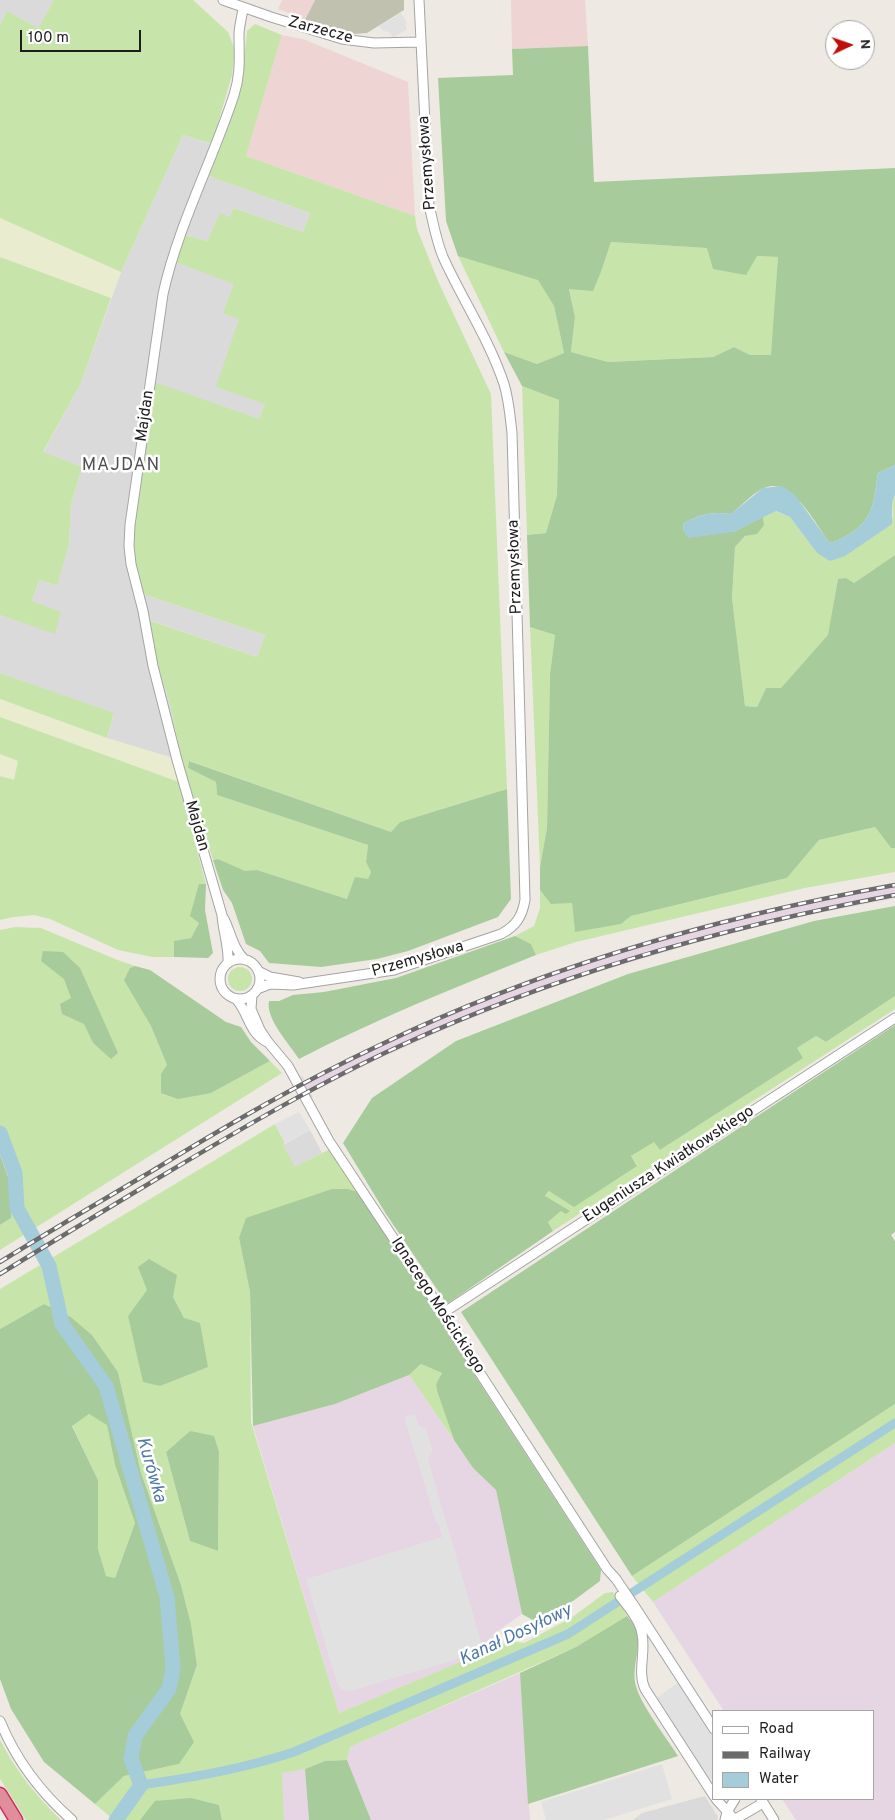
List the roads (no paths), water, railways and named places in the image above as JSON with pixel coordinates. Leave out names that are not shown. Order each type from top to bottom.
[{"type":"highway","points":[[0,1794],[16,1820]]},
{"type":"street","name":"Zarzecze","points":[[223,0],[342,39],[374,43],[421,42]]},
{"type":"street","name":"Przemysłowa","points":[[255,992],[270,984],[285,985],[394,970],[501,934],[511,929],[518,921],[523,911],[525,900],[510,408],[496,363],[442,256],[435,235],[429,205],[419,0]]},
{"type":"street","name":"Majdan","points":[[243,8],[238,32],[239,76],[234,95],[192,203],[166,277],[130,524],[129,546],[131,564],[143,611],[157,684],[177,760],[222,915],[230,932],[234,947],[245,960]]},
{"type":"street","name":"Majdan","points":[[222,915],[223,932],[228,949],[228,963]]},
{"type":"street","points":[[236,960],[245,960],[258,971],[260,980],[255,992],[244,998],[236,999],[227,994],[221,986],[220,974],[228,963],[236,960]]},
{"type":"street","name":"Przemysłowa","points":[[258,971],[270,977],[302,982]]},
{"type":"street","name":"Ignacego Mościckiego","points":[[255,992],[251,1009],[257,1024],[268,1042],[288,1066],[329,1141],[443,1313],[450,1327],[618,1587],[712,1726]]},
{"type":"street","name":"Ignacego Mościckiego","points":[[236,999],[243,1007],[255,1034],[268,1042]]},
{"type":"street","name":"Eugeniusza Kwiatkowskiego","points":[[443,1313],[895,1018]]},
{"type":"street","name":"Ignacego Mościckiego","points":[[632,1608],[642,1630],[641,1677],[647,1694],[712,1792]]},
{"type":"street","points":[[642,1654],[653,1648],[663,1651]]},
{"type":"street","points":[[0,1721],[16,1755],[29,1775],[50,1800],[72,1820]]},
{"type":"street","name":"Ignacego Mościckiego","points":[[717,1800],[726,1816],[735,1820]]},
{"type":"street","points":[[726,1816],[734,1800]]},
{"type":"street","points":[[735,1820],[762,1801],[774,1820]]},
{"type":"water","points":[[895,465],[895,495],[892,502],[892,524],[845,556],[830,561],[817,553],[790,517],[776,511],[733,532],[688,538],[684,532],[683,524],[695,518],[712,513],[731,514],[763,488],[782,486],[795,495],[829,542],[836,541],[855,530],[868,517],[878,473]]},
{"type":"waterway","name":"Kurówka","points":[[0,1133],[15,1173],[17,1208],[49,1266],[62,1324],[106,1386],[167,1597],[173,1668],[169,1689],[135,1736],[131,1759],[141,1785],[116,1820]]},
{"type":"waterway","name":"Kanał Dosyłowy","points":[[141,1785],[218,1772],[294,1752],[568,1634],[895,1423]]},
{"type":"railway","points":[[0,1262],[264,1105],[351,1059],[442,1017],[568,969],[697,929],[828,898],[895,885]]},
{"type":"railway","points":[[0,1274],[160,1177],[279,1108],[340,1075],[462,1019],[582,974],[644,955],[768,922],[895,895]]},
{"type":"district","name":"MAJDAN","points":[[121,466]]}]
